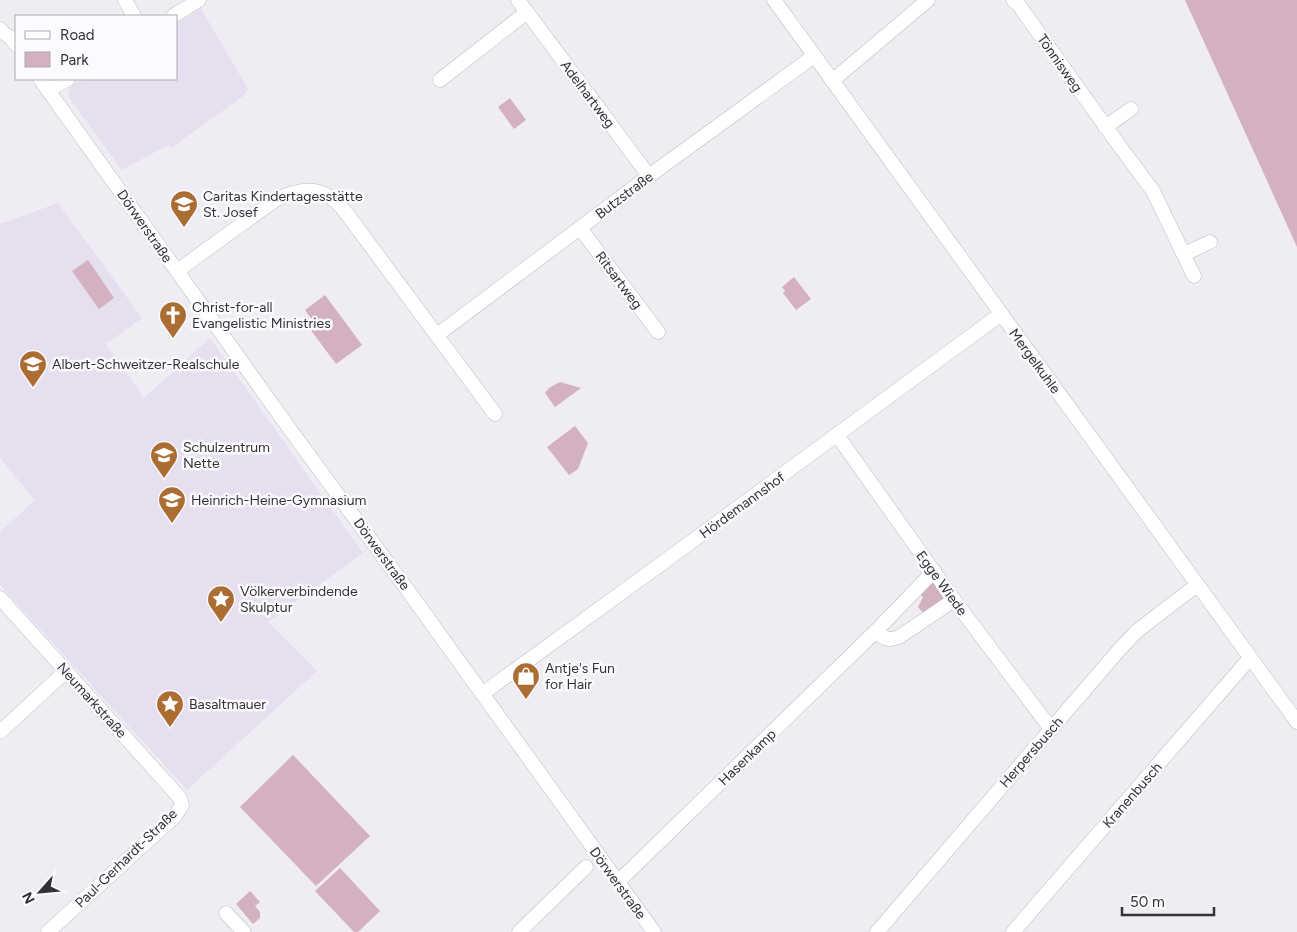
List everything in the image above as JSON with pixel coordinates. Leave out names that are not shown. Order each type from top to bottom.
[{"type":"street","points":[[125,0],[133,15]]},
{"type":"street","points":[[175,15],[199,0]]},
{"type":"street","name":"Adelhartweg","points":[[518,0],[649,176]]},
{"type":"street","name":"Mergelkuhle","points":[[774,0],[1297,722]]},
{"type":"street","points":[[832,81],[928,0]]},
{"type":"street","name":"Tönnisweg","points":[[1014,0],[1153,191],[1194,276]]},
{"type":"street","points":[[440,80],[527,12]]},
{"type":"street","points":[[0,29],[15,44]]},
{"type":"street","name":"Butzstraße","points":[[437,335],[649,176],[814,56]]},
{"type":"street","points":[[44,85],[64,80]]},
{"type":"street","name":"Dörwerstraße","points":[[44,85],[289,428],[654,932]]},
{"type":"street","points":[[1106,127],[1131,109]]},
{"type":"street","points":[[177,271],[275,200],[287,194],[300,190],[315,190],[331,197],[345,211],[495,414]]},
{"type":"street","name":"Ritsartweg","points":[[580,228],[658,332]]},
{"type":"street","points":[[1184,254],[1210,242]]},
{"type":"street","name":"Hördemannshof","points":[[482,694],[1001,314]]},
{"type":"street","name":"Egge Wiede","points":[[837,435],[954,600],[1051,729]]},
{"type":"street","name":"Hasenkamp","points":[[618,882],[876,631],[934,571]]},
{"type":"street","name":"Herpersbusch","points":[[878,932],[1119,650],[1137,632],[1197,585]]},
{"type":"street","name":"Neumarkstraße","points":[[0,598],[180,798],[182,804]]},
{"type":"street","points":[[876,631],[882,637],[891,640],[899,637],[954,600]]},
{"type":"street","name":"Kranenbusch","points":[[1013,932],[1250,658]]},
{"type":"street","points":[[0,732],[66,671]]},
{"type":"street","name":"Paul-Gerhardt-Straße","points":[[48,932],[175,816],[182,804]]},
{"type":"street","points":[[518,932],[586,867]]},
{"type":"street","points":[[226,913],[242,931]]},
{"type":"shaded area","points":[[201,9],[248,89],[242,97],[171,148],[168,145],[122,170],[68,96],[70,87],[85,80],[178,80],[178,23]]},
{"type":"shaded area","name":"Schulzentrum Nette","points":[[58,203],[142,318],[106,344],[144,398],[210,338],[363,553],[268,622],[317,671],[187,790],[0,585],[0,532],[35,500],[0,458],[0,224]]},
{"type":"green space","points":[[1185,0],[1297,0],[1297,247]]},
{"type":"green space","points":[[510,98],[526,120],[514,129],[498,107]]},
{"type":"green space","points":[[88,260],[114,298],[99,309],[72,271]]},
{"type":"green space","points":[[794,277],[811,299],[796,310],[783,293],[785,291],[782,287]]},
{"type":"green space","points":[[325,295],[362,345],[336,364],[307,325],[313,321],[305,310]]},
{"type":"green space","points":[[560,382],[581,388],[555,407],[545,393],[549,388]]},
{"type":"green space","points":[[575,426],[588,443],[578,469],[569,475],[547,447]]},
{"type":"green space","points":[[937,584],[944,594],[943,600],[925,615],[918,607],[923,597],[919,593],[927,585]]},
{"type":"green space","points":[[293,755],[370,836],[316,886],[240,807]]},
{"type":"green space","points":[[340,868],[380,911],[358,932],[354,932],[315,891]]},
{"type":"green space","points":[[250,891],[260,902],[255,906],[260,912],[260,918],[253,924],[236,904]]},
{"type":"place","name":"Caritas Kindertagesstätte St. Josef","points":[[184,228]]},
{"type":"place","name":"Christ-for-all Evangelistic Ministries","points":[[173,339]]},
{"type":"place","name":"Albert-Schweitzer-Realschule","points":[[33,388]]},
{"type":"place","name":"Schulzentrum Nette","points":[[164,479]]},
{"type":"place","name":"Heinrich-Heine-Gymnasium","points":[[172,524]]},
{"type":"place","name":"Völkerverbindende Skulptur","points":[[221,623]]},
{"type":"place","name":"Antje's Fun for Hair","points":[[526,700]]},
{"type":"place","name":"Basaltmauer","points":[[170,728]]}]
